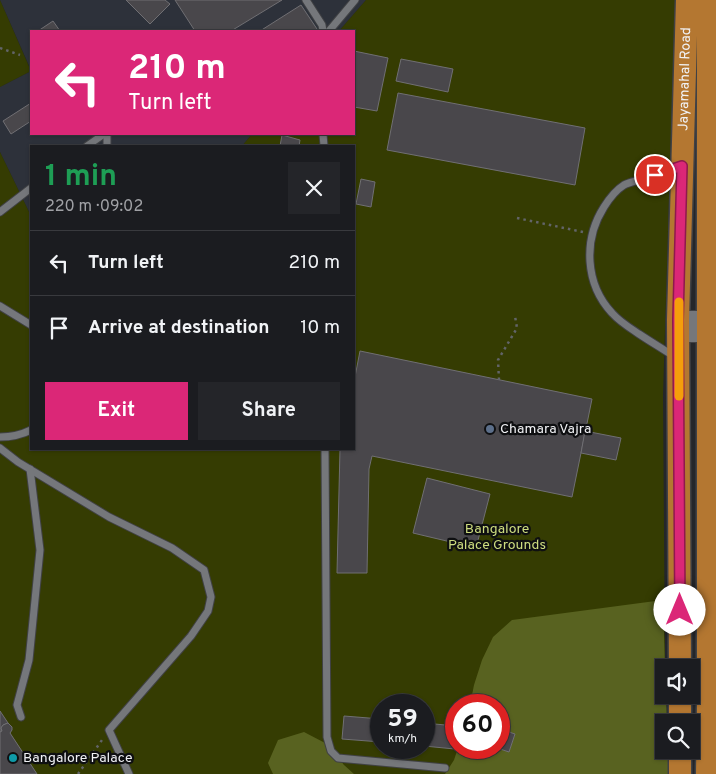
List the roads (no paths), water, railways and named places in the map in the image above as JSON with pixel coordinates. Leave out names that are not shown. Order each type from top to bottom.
[{"type":"main road","name":"Jayamahal Road","points":[[680,659],[678,327],[687,0]]},
{"type":"main road","name":"Jayamahal Road","points":[[707,774],[712,707],[712,52],[708,0]]},
{"type":"main road","points":[[680,759],[680,774]]},
{"type":"street","points":[[678,327],[712,327]]},
{"type":"street","points":[[700,703],[712,707]]},
{"type":"lane","points":[[306,0],[322,25],[323,30]]},
{"type":"lane","points":[[330,30],[355,0]]},
{"type":"lane","points":[[88,145],[104,135]]},
{"type":"lane","points":[[679,359],[621,322],[611,313],[603,302],[592,278],[589,252],[592,233],[599,214],[614,193],[625,185],[682,166]]},
{"type":"lane","points":[[0,212],[30,189]]},
{"type":"lane","points":[[0,306],[30,324]]},
{"type":"lane","points":[[0,437],[23,434],[30,430]]},
{"type":"lane","points":[[0,448],[18,462],[109,517],[172,548],[204,570],[211,597],[208,610],[191,636],[109,730],[129,774]]},
{"type":"lane","points":[[325,450],[327,737],[331,751],[338,758],[445,768]]},
{"type":"lane","points":[[21,717],[17,705],[29,660],[40,550],[30,469]]},
{"type":"place","name":"Chamara Vajra","points":[[490,429]]},
{"type":"place","name":"Bangalore Palace","points":[[13,758]]},
{"type":"park label","name":"Bangalore Palace Grounds","points":[[497,538]]}]
